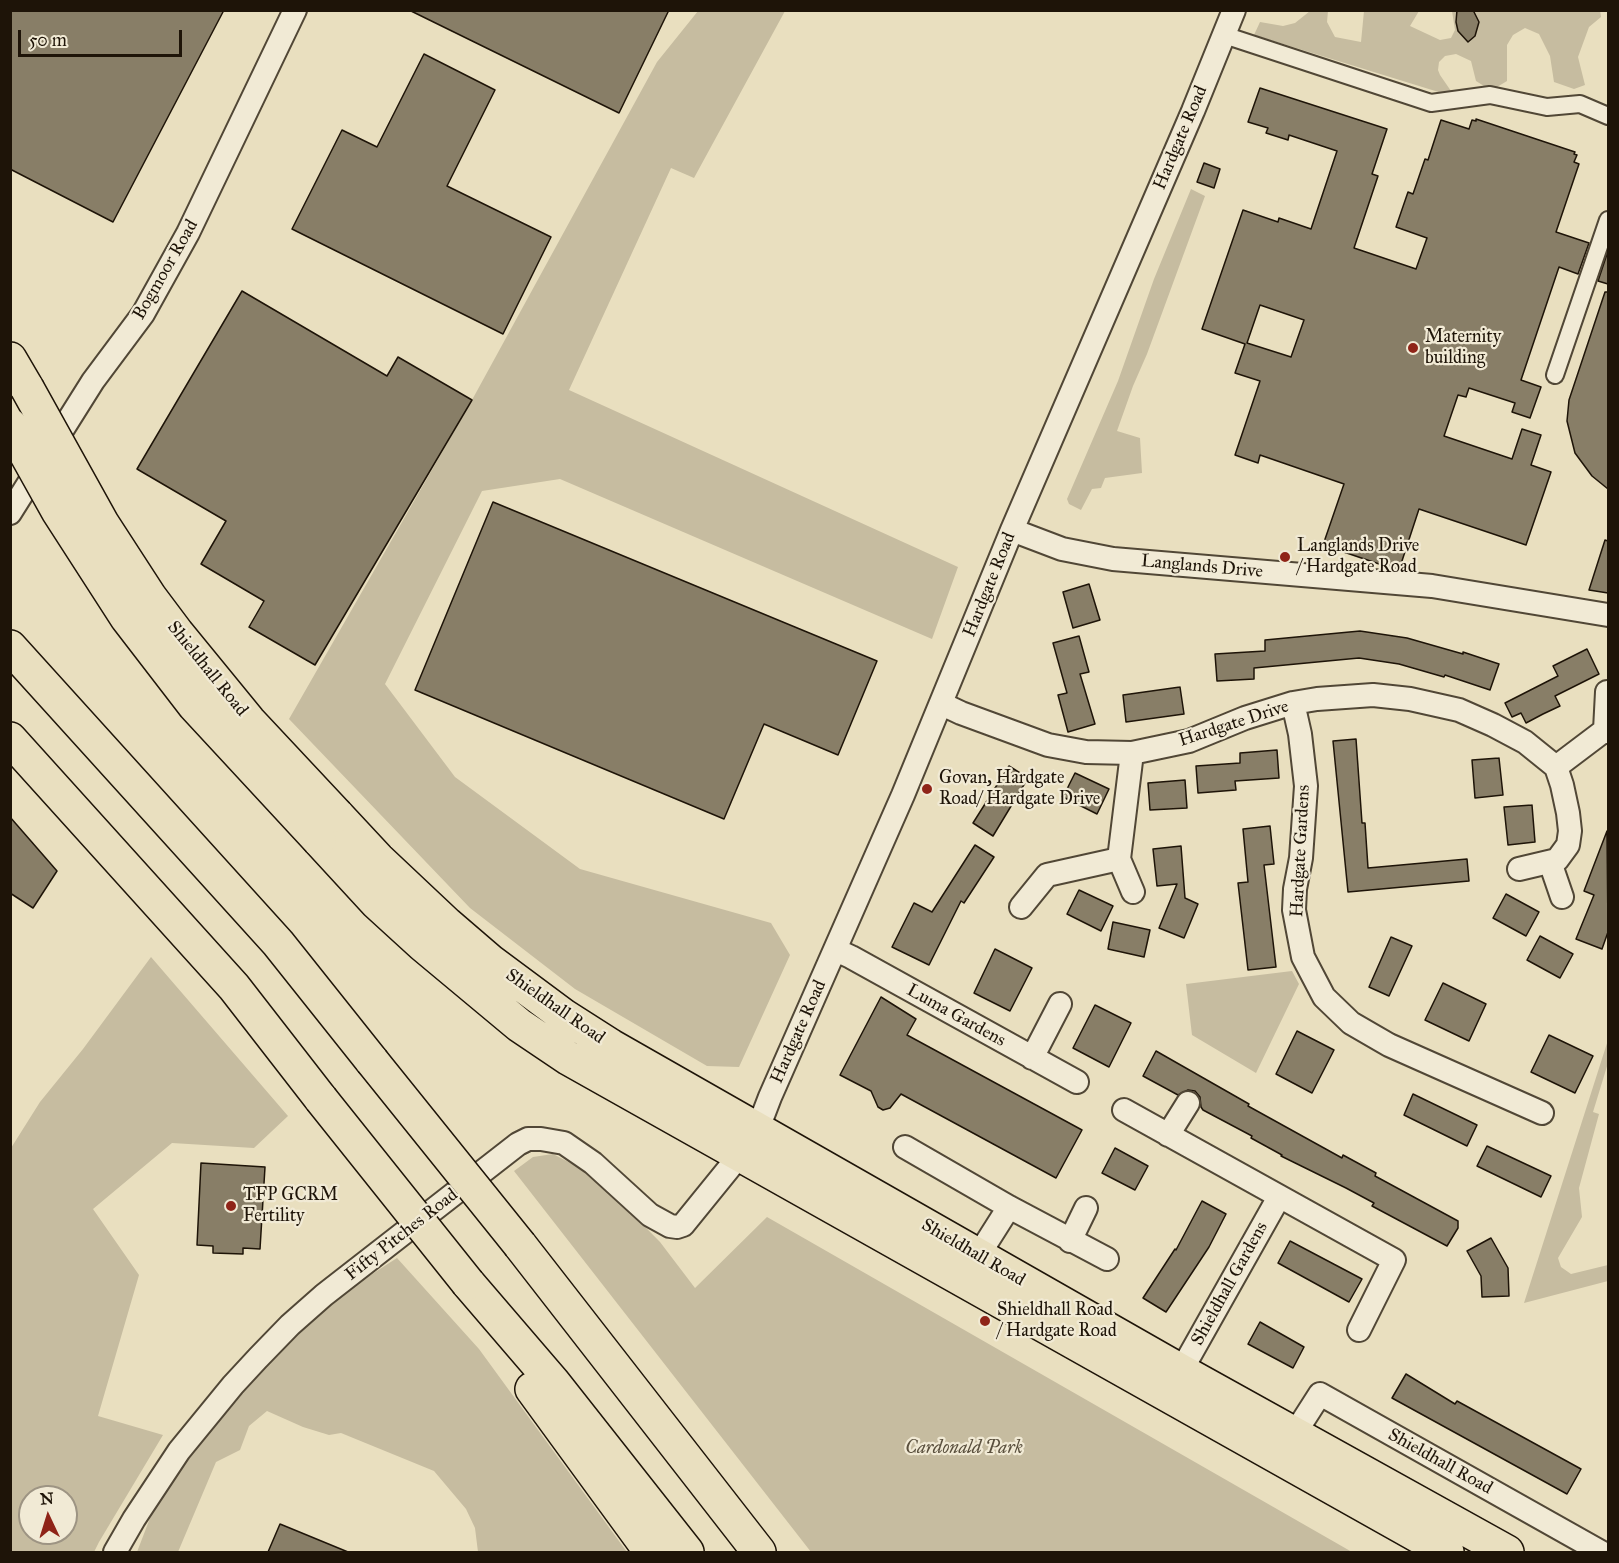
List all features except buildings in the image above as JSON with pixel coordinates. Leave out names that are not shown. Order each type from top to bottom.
[{"type":"main road","name":"Shieldhall Road","points":[[10,359],[102,523],[150,597],[249,721],[328,828],[377,903],[519,1025],[578,1064],[748,1143],[978,1256],[1180,1371],[1286,1446],[1447,1552]]},
{"type":"main road","name":"Shieldhall Road","points":[[10,425],[69,530],[134,627],[194,705],[328,828]]},
{"type":"main road","points":[[10,646],[278,943],[520,1245],[759,1552]]},
{"type":"main road","points":[[10,738],[234,987],[468,1283],[553,1382],[687,1552]]},
{"type":"main road","name":"Shieldhall Road","points":[[748,1143],[1286,1446],[1507,1552]]},
{"type":"main road","points":[[468,1283],[536,1396],[651,1552]]},
{"type":"street","name":"Bogmoor Road","points":[[10,513],[93,381],[149,303],[188,233],[295,10]]},
{"type":"street","name":"Hardgate Road","points":[[748,1143],[836,950],[942,704],[1012,530],[1234,10]]},
{"type":"street","points":[[1224,35],[1431,103],[1490,95],[1546,107],[1580,104],[1608,116]]},
{"type":"street","points":[[1555,375],[1608,220]]},
{"type":"street","name":"Langlands Drive","points":[[1012,530],[1062,549],[1113,559],[1432,585],[1608,615]]},
{"type":"street","points":[[1520,869],[1557,860],[1568,844],[1570,831],[1562,785],[1556,767],[1607,731],[1607,692]]},
{"type":"street","name":"Hardgate Drive","points":[[942,704],[1048,745],[1086,752],[1132,753],[1189,741],[1245,718],[1293,704],[1342,696],[1373,695],[1410,699],[1460,710],[1525,742],[1556,767]]},
{"type":"street","name":"Hardgate Gardens","points":[[1293,704],[1300,734],[1306,786],[1301,858],[1294,910],[1303,957],[1324,997],[1351,1023],[1389,1045],[1542,1113]]},
{"type":"street","points":[[1132,753],[1119,859],[1133,892]]},
{"type":"street","points":[[1022,908],[1047,875],[1119,859]]},
{"type":"street","points":[[1550,862],[1562,897]]},
{"type":"street","name":"Luma Gardens","points":[[836,950],[1077,1083]]},
{"type":"street","points":[[1032,1058],[1060,1004]]},
{"type":"street","points":[[1168,1135],[1188,1103]]},
{"type":"street","points":[[1124,1110],[1394,1260],[1359,1330]]},
{"type":"street","name":"Fifty Pitches Road","points":[[115,1552],[179,1451],[232,1385],[266,1350],[324,1295],[518,1144],[528,1139],[541,1138],[564,1143],[593,1163],[650,1215],[670,1226],[677,1227],[683,1225],[748,1143]]},
{"type":"street","points":[[905,1147],[1070,1241],[1107,1259]]},
{"type":"street","name":"Shieldhall Gardens","points":[[1180,1371],[1279,1197]]},
{"type":"street","points":[[978,1256],[1009,1207]]},
{"type":"street","points":[[1070,1241],[1086,1208]]},
{"type":"street","name":"Shieldhall Road","points":[[1286,1446],[1320,1394],[1601,1552]]},
{"type":"green space","points":[[1600,10],[1601,17],[1589,27],[1578,57],[1585,85],[1574,89],[1554,82],[1550,56],[1539,34],[1525,28],[1513,35],[1507,45],[1507,81],[1497,87],[1484,86],[1476,81],[1471,61],[1456,54],[1445,56],[1439,62],[1438,70],[1451,91],[1445,94],[1254,35],[1260,22],[1283,26],[1295,23],[1310,11],[1328,11],[1327,22],[1335,37],[1361,42],[1364,11],[1419,11],[1410,26],[1440,40],[1451,38],[1455,30],[1452,11]]},
{"type":"green space","points":[[698,11],[785,11],[694,178],[671,168],[569,390],[958,567],[932,639],[560,479],[482,491],[385,684],[455,777],[580,869],[771,923],[790,955],[739,1067],[707,1066],[575,989],[470,908],[289,719],[472,400],[657,62]]},
{"type":"green space","points":[[1191,189],[1205,196],[1117,431],[1140,438],[1142,473],[1105,478],[1101,488],[1092,489],[1081,510],[1069,504],[1067,499],[1118,381],[1154,279]]},
{"type":"green space","points":[[151,957],[288,1116],[254,1148],[172,1143],[93,1209],[139,1275],[98,1416],[163,1435],[94,1552],[11,1552],[11,1148],[40,1102],[83,1049]]},
{"type":"green space","points":[[1292,971],[1299,984],[1256,1073],[1192,1035],[1186,984]]},
{"type":"green space","points":[[1608,1040],[1608,1063],[1593,1112],[1599,1114],[1579,1188],[1582,1217],[1558,1258],[1561,1267],[1571,1274],[1608,1265],[1608,1281],[1524,1303]]},
{"type":"green space","name":"Cardonald Park","points":[[553,1154],[594,1175],[660,1242],[695,1288],[767,1217],[1352,1552],[811,1552],[514,1171],[533,1157]]},
{"type":"green space","points":[[397,1258],[479,1349],[627,1552],[478,1552],[475,1528],[466,1509],[434,1471],[341,1433],[329,1435],[303,1427],[267,1411],[249,1426],[240,1450],[216,1462],[178,1552],[137,1552],[160,1492],[262,1365],[327,1303]]},
{"type":"place","name":"Maternity building","points":[[1413,348]]},
{"type":"place","name":"Langlands Drive / Hardgate Road","points":[[1285,557]]},
{"type":"place","name":"Govan, Hardgate Road/ Hardgate Drive","points":[[927,789]]},
{"type":"place","name":"TFP GCRM Fertility","points":[[231,1206]]},
{"type":"place","name":"Shieldhall Road / Hardgate Road","points":[[985,1321]]}]
